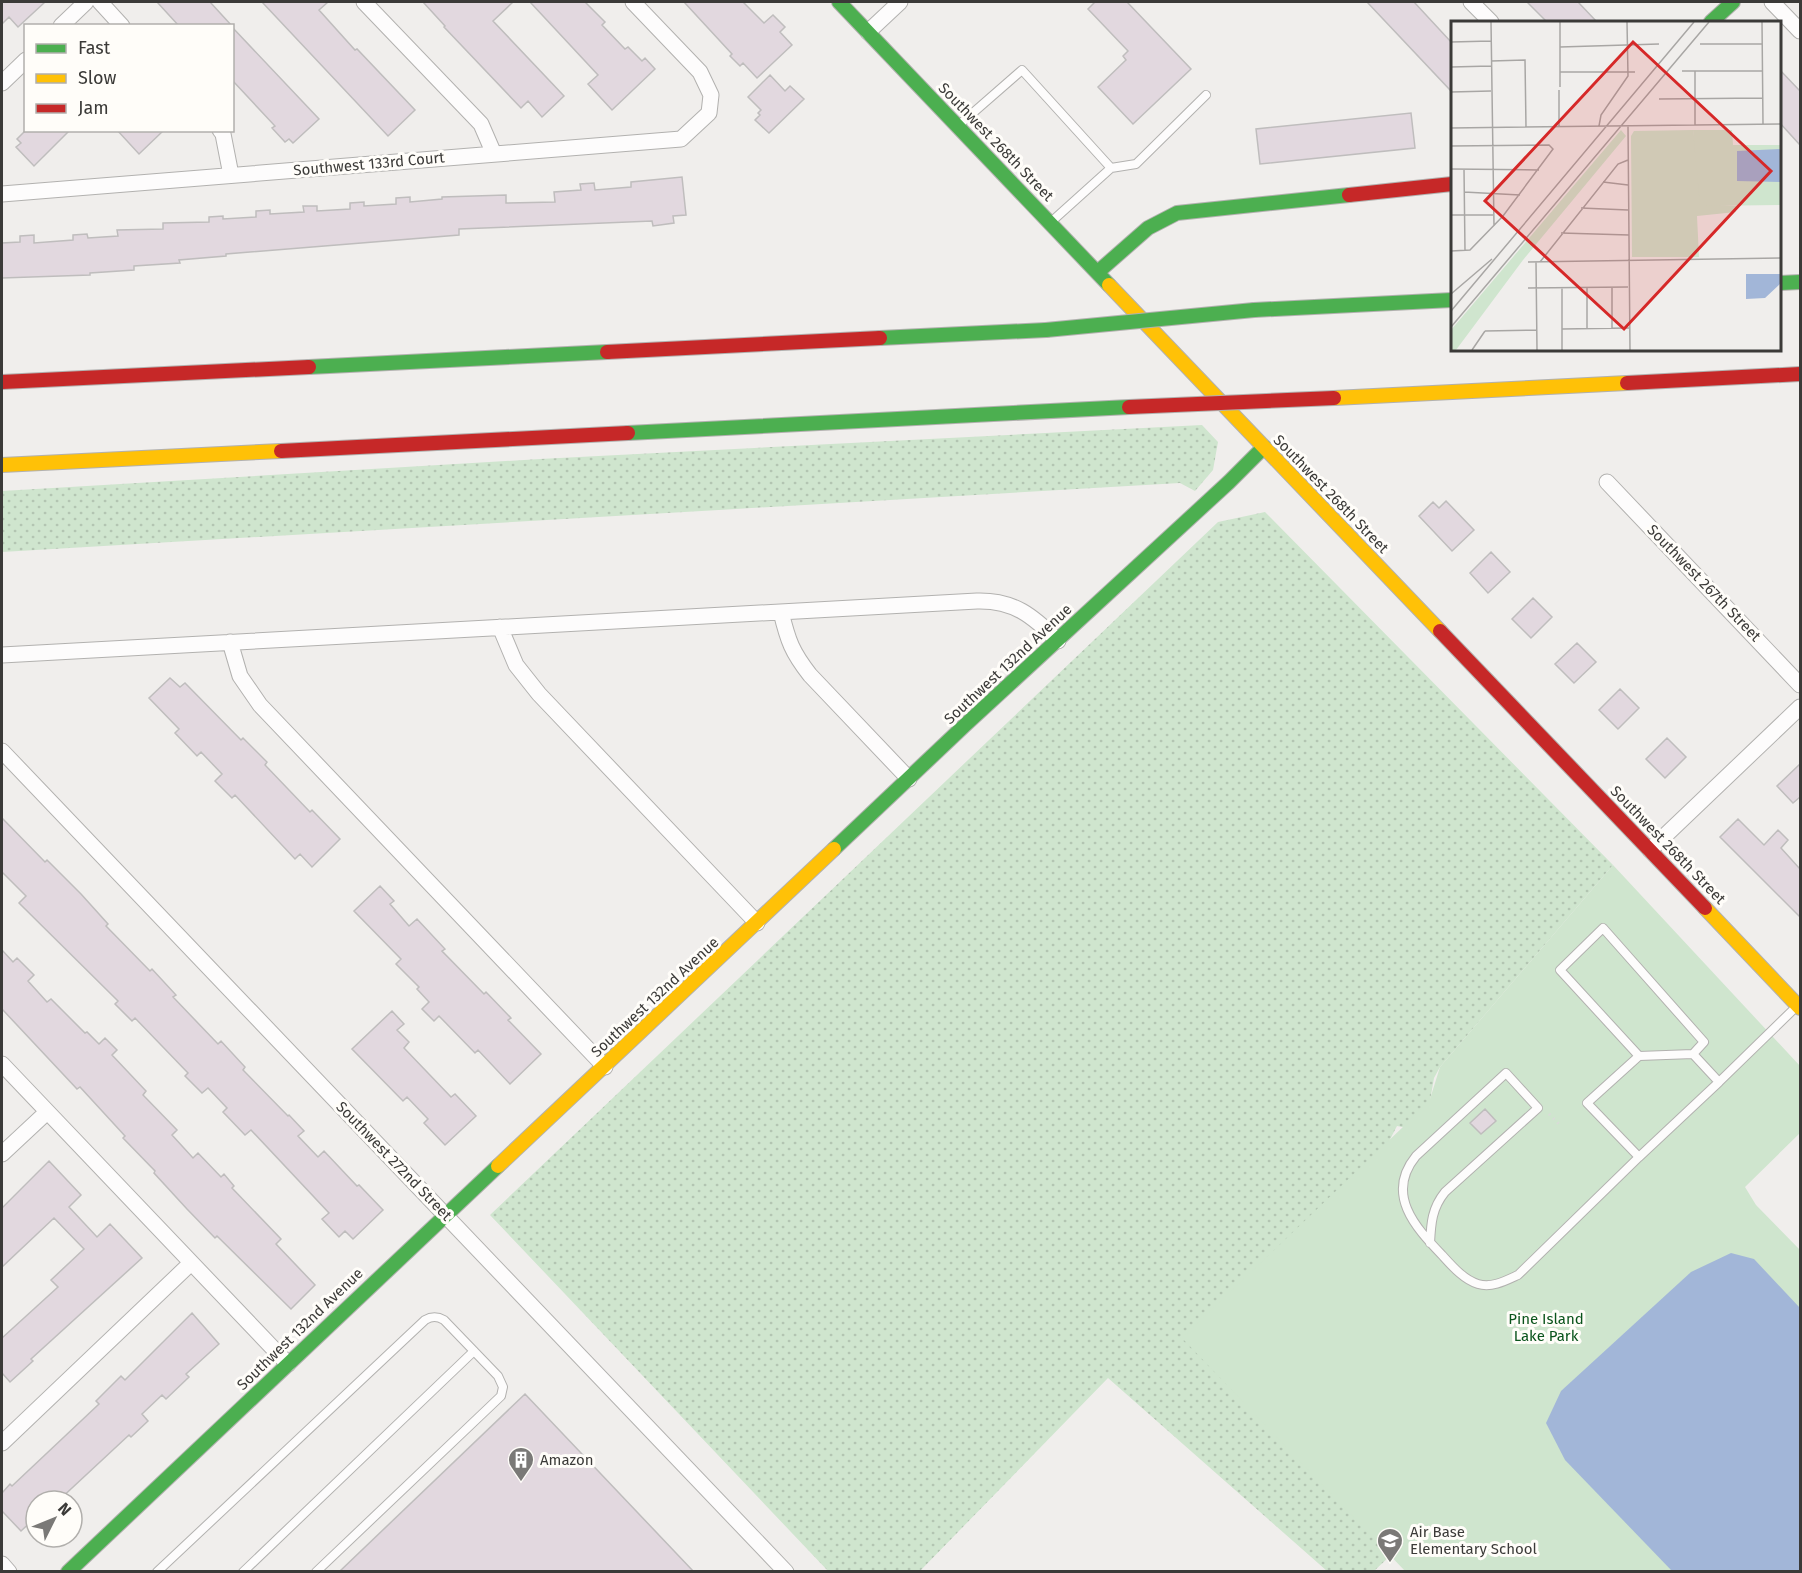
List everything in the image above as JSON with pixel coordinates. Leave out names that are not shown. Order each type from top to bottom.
[{"type":"main road","name":"Southwest 268th Street","points":[[839,2],[1799,1007]]},
{"type":"main road","points":[[1712,21],[1733,2]]},
{"type":"main road","points":[[1098,271],[1148,228],[1177,213],[1451,184]]},
{"type":"main road","points":[[1781,283],[1800,282]]},
{"type":"main road","points":[[2,382],[1046,330],[1254,310],[1451,300]]},
{"type":"main road","points":[[2,465],[1800,374]]},
{"type":"main road","name":"Southwest 132nd Avenue","points":[[68,1572],[445,1214],[605,1067],[1264,447]]},
{"type":"street","points":[[63,24],[86,2]]},
{"type":"street","points":[[100,2],[120,24]]},
{"type":"street","points":[[364,2],[482,124],[494,154]]},
{"type":"street","name":"Southwest 133rd Court","points":[[2,194],[681,139],[709,113],[711,95],[700,72],[633,2]]},
{"type":"street","points":[[868,32],[900,2]]},
{"type":"street","points":[[1471,2],[1490,21]]},
{"type":"street","points":[[1772,2],[1800,30]]},
{"type":"street","points":[[2,83],[24,62]]},
{"type":"street","points":[[222,132],[231,175]]},
{"type":"street","name":"Southwest 267th Street","points":[[1607,482],[1800,685]]},
{"type":"street","points":[[2,655],[985,601],[1004,604],[1030,615],[1058,641]]},
{"type":"street","points":[[781,612],[787,638],[810,675],[909,779]]},
{"type":"street","points":[[500,627],[516,665],[539,694],[757,923]]},
{"type":"street","points":[[230,642],[240,676],[260,705],[605,1067]]},
{"type":"street","points":[[1650,850],[1800,707]]},
{"type":"street","name":"Southwest 272nd Street","points":[[2,751],[786,1572]]},
{"type":"street","points":[[2,1064],[288,1364]]},
{"type":"street","points":[[2,1154],[46,1112]]},
{"type":"street","points":[[2,1443],[191,1263]]},
{"type":"street","points":[[2,1564],[9,1572]]},
{"type":"lane","points":[[958,126],[1022,70],[1111,168]]},
{"type":"lane","points":[[1051,222],[1111,168],[1136,164],[1206,95]]},
{"type":"lane","points":[[1639,1056],[1560,970],[1603,928],[1704,1042],[1693,1054],[1639,1056],[1587,1103],[1639,1157]]},
{"type":"lane","points":[[1430,1243],[1431,1221],[1436,1203],[1445,1192],[1538,1108],[1506,1072],[1409,1165],[1402,1191],[1415,1226],[1430,1243],[1455,1269],[1477,1284],[1490,1286],[1518,1275],[1639,1157],[1799,1007]]},
{"type":"lane","points":[[1693,1054],[1719,1082]]},
{"type":"lane","points":[[157,1572],[425,1320],[439,1317],[498,1376],[502,1387],[501,1396],[316,1572]]},
{"type":"lane","points":[[243,1572],[474,1351]]},
{"type":"path","points":[[1546,1110],[1561,1126]]},
{"type":"green space","points":[[1202,425],[1218,442],[1213,470],[1195,491],[1180,483],[2,552],[2,491],[540,459]]},
{"type":"green space","points":[[1265,512],[1613,865],[1440,1067],[1434,1078],[1428,1112],[1418,1130],[1397,1126],[1373,1172],[1305,1459],[1390,1556],[1374,1571],[1327,1571],[1108,1378],[920,1571],[828,1571],[490,1215],[1218,522]]},
{"type":"green space","name":"Pine Island Lake Park","points":[[1613,865],[1800,1066],[1800,1133],[1745,1187],[1756,1205],[1800,1250],[1800,1571],[1405,1571],[1182,1338],[1430,1099],[1440,1067]]},
{"type":"water","points":[[1731,1253],[1754,1259],[1800,1308],[1800,1571],[1672,1571],[1565,1460],[1546,1423],[1561,1391],[1691,1272]]},
{"type":"building","points":[[2,2],[45,2],[18,27],[9,17],[2,24]]},
{"type":"building","points":[[157,2],[210,2],[230,24],[177,24]]},
{"type":"building","points":[[262,2],[328,2],[319,10],[415,110],[388,136]]},
{"type":"building","points":[[423,2],[513,2],[493,21],[564,96],[542,117],[528,101],[521,108]]},
{"type":"building","points":[[530,2],[585,2],[605,22],[602,25],[625,49],[628,47],[642,61],[645,58],[655,69],[612,110],[588,84],[598,75]]},
{"type":"building","points":[[684,2],[743,2],[764,23],[773,15],[785,27],[780,32],[792,45],[757,78],[743,63],[740,66],[730,56],[732,54]]},
{"type":"building","points":[[1095,2],[1127,2],[1191,69],[1133,124],[1098,87],[1126,60],[1123,56],[1128,51],[1088,9]]},
{"type":"building","points":[[1367,2],[1414,2],[1451,42],[1451,91]]},
{"type":"building","points":[[1527,2],[1578,2],[1596,21],[1546,21]]},
{"type":"building","points":[[234,29],[319,119],[293,143],[289,139],[285,142],[272,128],[275,126],[234,82]]},
{"type":"building","points":[[1781,71],[1800,91],[1800,145],[1781,124]]},
{"type":"building","points":[[770,75],[785,91],[790,86],[804,99],[769,133],[755,120],[761,110],[748,97]]},
{"type":"building","points":[[1411,113],[1415,148],[1260,164],[1256,129]]},
{"type":"building","points":[[24,132],[68,132],[34,166],[16,147],[21,143],[17,139]]},
{"type":"building","points":[[119,132],[162,132],[139,154]]},
{"type":"building","points":[[682,177],[686,215],[673,216],[674,223],[653,226],[652,221],[459,229],[459,235],[226,254],[226,256],[179,260],[180,263],[134,266],[134,270],[90,273],[90,275],[2,278],[2,243],[20,242],[20,236],[34,235],[34,243],[73,240],[73,235],[87,234],[88,238],[118,236],[117,230],[163,229],[163,223],[209,222],[209,217],[223,216],[223,219],[256,217],[256,211],[270,210],[270,214],[304,212],[303,206],[317,206],[317,211],[350,209],[350,203],[364,202],[364,206],[396,204],[396,198],[410,197],[410,202],[442,199],[442,197],[506,195],[506,203],[555,202],[554,192],[581,190],[580,184],[594,183],[595,190],[631,187],[631,182]]},
{"type":"building","points":[[1446,501],[1474,530],[1452,551],[1419,516],[1433,502],[1439,508]]},
{"type":"building","points":[[1491,552],[1510,572],[1488,593],[1470,573]]},
{"type":"building","points":[[1533,598],[1552,617],[1531,638],[1512,619]]},
{"type":"building","points":[[1577,643],[1596,662],[1574,683],[1555,664]]},
{"type":"building","points":[[170,678],[180,687],[185,683],[241,740],[243,738],[267,762],[265,765],[310,812],[312,810],[340,839],[312,867],[300,854],[295,859],[235,795],[232,798],[215,781],[222,774],[201,752],[197,756],[175,733],[179,729],[149,698]]},
{"type":"building","points":[[1620,689],[1639,708],[1618,729],[1599,710]]},
{"type":"building","points":[[1667,738],[1686,757],[1665,778],[1646,759]]},
{"type":"building","points":[[1800,764],[1800,797],[1793,803],[1777,786]]},
{"type":"building","points":[[2,818],[45,862],[47,860],[81,894],[108,924],[106,926],[150,971],[152,969],[176,995],[173,997],[218,1044],[221,1041],[245,1067],[243,1070],[304,1131],[298,1136],[318,1157],[324,1151],[383,1210],[353,1239],[345,1231],[339,1237],[322,1219],[329,1213],[251,1130],[245,1135],[223,1112],[227,1108],[208,1088],[202,1093],[185,1076],[188,1073],[135,1018],[132,1021],[115,1004],[118,1001],[19,903],[26,896],[2,872]]},
{"type":"building","points":[[1738,819],[1764,845],[1778,830],[1788,840],[1781,848],[1800,869],[1800,917],[1720,837]]},
{"type":"building","points":[[380,886],[394,901],[390,904],[409,926],[417,919],[445,949],[442,951],[511,1018],[508,1020],[541,1054],[510,1084],[478,1050],[475,1053],[439,1016],[434,1021],[422,1009],[429,1002],[417,989],[419,987],[396,964],[401,959],[354,911]]},
{"type":"building","points":[[2,950],[13,962],[17,958],[34,975],[28,981],[47,1002],[51,999],[99,1044],[105,1038],[117,1050],[112,1055],[146,1091],[143,1095],[177,1130],[172,1135],[193,1158],[198,1153],[221,1177],[224,1174],[234,1186],[232,1188],[281,1239],[276,1244],[315,1285],[291,1309],[187,1209],[80,1087],[77,1089],[2,1009]]},
{"type":"building","points":[[392,1011],[404,1024],[397,1030],[409,1042],[404,1048],[451,1097],[455,1094],[476,1116],[445,1145],[424,1123],[428,1119],[407,1097],[403,1101],[352,1049]]},
{"type":"building","points":[[1485,1109],[1496,1121],[1481,1134],[1470,1123]]},
{"type":"building","points":[[49,1161],[81,1195],[69,1207],[97,1237],[110,1224],[142,1258],[31,1359],[33,1361],[10,1382],[2,1373],[2,1338],[58,1287],[51,1280],[84,1249],[54,1218],[2,1267],[2,1208]]},
{"type":"building","points":[[192,1313],[219,1344],[186,1374],[189,1377],[166,1399],[162,1395],[142,1414],[148,1421],[131,1437],[129,1435],[71,1489],[24,1489],[24,1528],[21,1531],[2,1511],[2,1493],[99,1404],[96,1401],[121,1376],[125,1380]]},
{"type":"building","name":"Amazon","points":[[525,1394],[694,1572],[339,1572]]},
{"type":"traffic: fast","points":[[839,2],[1109,285]]},
{"type":"traffic: fast","points":[[1712,21],[1733,2]]},
{"type":"traffic: fast","points":[[1099,271],[1148,228],[1177,213],[1349,195]]},
{"type":"traffic: fast","points":[[1781,283],[1800,282]]},
{"type":"traffic: fast","points":[[1254,310],[1451,300]]},
{"type":"traffic: fast","points":[[1046,330],[1254,310]]},
{"type":"traffic: fast","points":[[880,338],[1046,330]]},
{"type":"traffic: fast","points":[[309,367],[607,352]]},
{"type":"traffic: fast","points":[[628,433],[1129,407]]},
{"type":"traffic: fast","points":[[834,849],[1264,447]]},
{"type":"traffic: fast","points":[[68,1572],[498,1166]]},
{"type":"traffic: slow","points":[[1109,285],[1440,631]]},
{"type":"traffic: slow","points":[[1334,398],[1627,383]]},
{"type":"traffic: slow","points":[[2,465],[281,451]]},
{"type":"traffic: slow","points":[[498,1166],[834,849]]},
{"type":"traffic: slow","points":[[1705,908],[1800,1008]]},
{"type":"traffic: jam","points":[[1349,195],[1451,184]]},
{"type":"traffic: jam","points":[[607,352],[880,338]]},
{"type":"traffic: jam","points":[[2,382],[309,367]]},
{"type":"traffic: jam","points":[[1627,383],[1800,374]]},
{"type":"traffic: jam","points":[[1129,407],[1334,398]]},
{"type":"traffic: jam","points":[[281,451],[628,433]]},
{"type":"traffic: jam","points":[[1440,631],[1705,908]]},
{"type":"place","name":"Amazon","points":[[521,1483]]},
{"type":"place","name":"Air Base Elementary School","points":[[1390,1564]]}]
